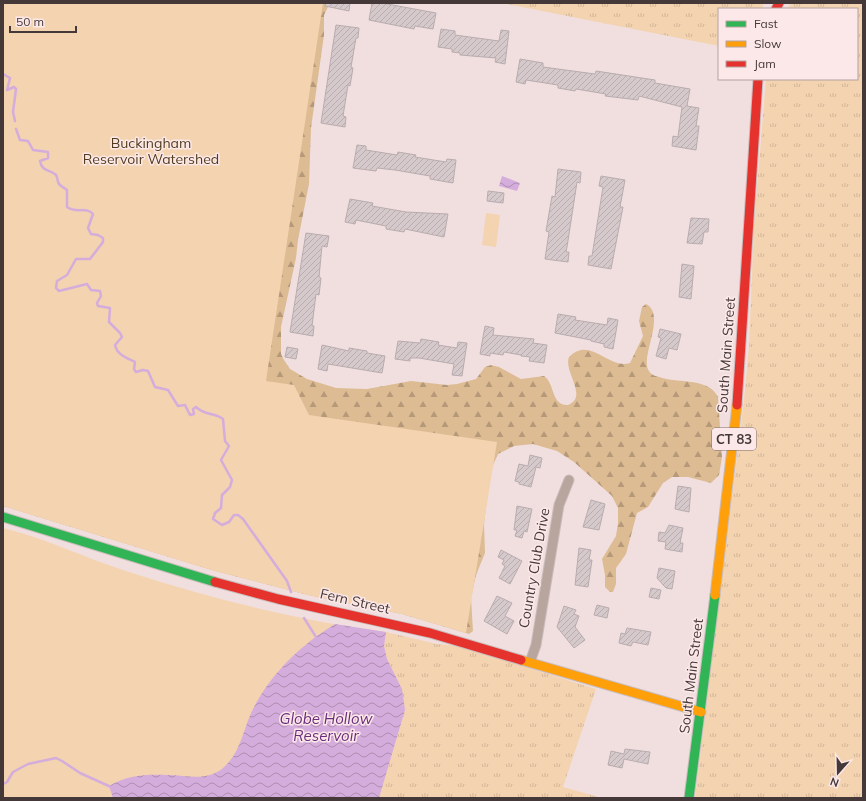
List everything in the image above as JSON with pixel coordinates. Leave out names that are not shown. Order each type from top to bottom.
[{"type":"main road","name":"South Main Street","points":[[689,798],[701,712],[737,408],[751,169],[758,80]]},
{"type":"main road","name":"Fern Street","points":[[3,517],[201,578],[278,599],[430,633],[701,712]]},
{"type":"street","name":"Country Club Drive","points":[[530,662],[536,645],[558,505],[569,480]]},
{"type":"green space","name":"Buckingham Reservoir Watershed","points":[[3,3],[330,3],[324,15],[324,35],[311,128],[309,184],[296,258],[281,327],[281,354],[290,369],[307,379],[336,388],[367,389],[411,381],[447,385],[457,384],[476,379],[485,367],[491,365],[499,367],[521,379],[544,376],[559,402],[568,405],[574,401],[576,396],[576,390],[569,369],[569,357],[577,351],[584,350],[592,351],[622,364],[630,363],[643,336],[639,321],[642,307],[646,304],[652,310],[654,317],[654,327],[647,357],[647,365],[650,373],[662,378],[701,384],[714,391],[718,397],[722,457],[719,475],[711,483],[688,477],[672,477],[663,483],[648,507],[637,513],[626,554],[616,568],[616,584],[613,592],[610,592],[605,587],[605,575],[602,559],[616,536],[618,508],[612,496],[574,462],[557,451],[533,444],[514,446],[498,454],[490,472],[484,524],[485,553],[476,575],[471,598],[473,631],[469,634],[402,614],[308,595],[215,571],[3,506]]},
{"type":"green space","name":"Buckingham Reservoir Watershed","points":[[3,3],[323,3],[266,381],[294,385],[309,415],[497,442],[466,633],[402,614],[308,595],[215,571],[3,506]]},
{"type":"green space","points":[[502,3],[764,3],[762,8],[718,8],[718,46]]},
{"type":"green space","points":[[791,3],[863,3],[863,798],[695,798],[744,400],[749,347],[754,225],[766,80],[858,80],[858,8],[788,8]]},
{"type":"green space","points":[[486,213],[500,215],[496,247],[482,245]]},
{"type":"green space","points":[[3,528],[34,537],[126,571],[190,591],[287,615],[386,632],[384,646],[387,659],[402,689],[405,710],[379,798],[3,798]]},
{"type":"green space","points":[[386,632],[437,644],[458,646],[596,689],[563,787],[602,798],[379,798],[405,710],[399,683],[387,659],[384,646]]},
{"type":"water","points":[[502,176],[520,183],[517,191],[499,186]]},
{"type":"water","name":"Globe Hollow Reservoir","points":[[335,624],[386,632],[384,646],[387,659],[402,689],[405,710],[379,798],[113,798],[109,786],[130,777],[175,775],[197,777],[210,775],[223,768],[238,748],[253,709],[278,671],[299,650]]},
{"type":"building","points":[[326,3],[350,3],[349,11],[325,6]]},
{"type":"building","points":[[372,3],[382,3],[436,13],[433,29],[415,26],[414,29],[369,20]]},
{"type":"building","points":[[336,25],[359,28],[351,67],[353,68],[350,86],[348,85],[343,116],[346,117],[345,127],[321,123]]},
{"type":"building","points":[[441,29],[455,31],[455,35],[499,41],[501,30],[509,31],[505,64],[495,62],[496,58],[460,55],[460,53],[452,52],[452,49],[438,47]]},
{"type":"building","points":[[520,59],[543,63],[543,67],[595,74],[596,71],[655,80],[655,83],[690,89],[687,106],[699,108],[696,126],[699,126],[696,150],[672,146],[673,136],[678,137],[682,107],[639,96],[638,100],[605,96],[606,94],[576,89],[575,91],[558,88],[558,85],[526,80],[525,84],[516,82]]},
{"type":"building","points":[[357,145],[366,146],[366,150],[397,155],[398,152],[416,155],[415,157],[446,162],[447,159],[456,160],[453,183],[430,179],[430,176],[395,170],[377,168],[376,171],[353,168]]},
{"type":"building","points":[[558,169],[581,172],[580,183],[577,182],[566,252],[569,252],[568,262],[545,259],[549,232],[546,231],[552,196],[555,197]]},
{"type":"building","points":[[601,176],[625,180],[620,207],[623,207],[611,269],[588,265],[589,256],[592,256],[603,187],[599,186]]},
{"type":"building","points":[[488,191],[504,193],[503,203],[487,201]]},
{"type":"building","points":[[350,199],[373,203],[372,206],[406,212],[448,214],[444,237],[405,229],[404,232],[386,229],[386,226],[356,220],[355,224],[345,222]]},
{"type":"building","points":[[691,218],[709,219],[708,232],[704,232],[702,244],[687,243]]},
{"type":"building","points":[[306,233],[329,236],[327,247],[322,246],[319,277],[321,278],[319,295],[316,294],[312,326],[314,326],[313,336],[290,332]]},
{"type":"building","points":[[682,264],[694,266],[691,299],[679,297]]},
{"type":"building","points":[[558,314],[576,317],[575,320],[607,325],[608,318],[618,320],[613,349],[604,347],[604,344],[591,340],[555,333]]},
{"type":"building","points":[[485,326],[494,328],[493,335],[534,339],[533,343],[547,345],[544,363],[529,361],[530,357],[504,352],[503,355],[490,353],[490,356],[480,354]]},
{"type":"building","points":[[660,329],[681,334],[677,350],[669,348],[666,359],[656,356],[661,338],[658,337]]},
{"type":"building","points":[[421,339],[439,342],[438,345],[457,348],[458,342],[467,343],[462,376],[452,375],[454,364],[419,358],[410,358],[410,361],[395,359],[398,341],[420,343]]},
{"type":"building","points":[[322,345],[349,351],[349,348],[367,351],[367,353],[385,356],[382,373],[328,364],[327,371],[318,369]]},
{"type":"building","points":[[287,347],[298,349],[296,359],[285,357]]},
{"type":"building","points":[[530,455],[542,458],[540,468],[536,467],[531,487],[519,484],[519,482],[515,481],[519,464],[528,466]]},
{"type":"building","points":[[678,486],[691,488],[689,512],[675,509]]},
{"type":"building","points":[[591,500],[605,504],[599,530],[583,527]]},
{"type":"building","points":[[517,506],[532,509],[527,532],[524,531],[522,538],[515,536],[517,530],[514,530]]},
{"type":"building","points":[[669,525],[683,528],[680,543],[683,543],[682,552],[665,549],[666,542],[658,541],[659,532],[665,533]]},
{"type":"building","points":[[579,548],[591,550],[589,560],[592,560],[588,587],[575,585]]},
{"type":"building","points":[[501,550],[522,561],[510,584],[499,578],[505,566],[502,564],[504,560],[498,557]]},
{"type":"building","points":[[659,568],[675,571],[672,589],[666,588],[657,578]]},
{"type":"building","points":[[651,588],[661,590],[659,599],[649,597]]},
{"type":"building","points":[[497,596],[512,603],[505,616],[514,621],[507,634],[484,621]]},
{"type":"building","points":[[597,605],[609,608],[607,618],[594,615]]},
{"type":"building","points":[[564,606],[576,610],[574,614],[579,616],[575,627],[585,640],[574,648],[557,627]]},
{"type":"building","points":[[627,628],[651,632],[648,645],[633,642],[631,646],[619,643],[621,633],[625,634]]},
{"type":"building","points":[[625,749],[650,752],[648,764],[624,759],[622,768],[608,765],[611,751],[624,754]]},
{"type":"waterway","points":[[3,74],[10,78],[7,90],[14,87],[16,89],[13,112],[15,121]]},
{"type":"waterway","points":[[16,129],[20,140],[28,141],[33,150],[48,152],[48,158],[40,161],[41,165],[44,169],[56,175],[59,184],[67,190],[67,207],[74,210],[87,211],[93,214],[88,228],[91,234],[98,235],[103,238],[103,242],[90,259],[76,259],[67,275],[57,281],[56,288],[59,291],[87,284],[91,290],[100,291],[101,296],[97,303],[98,306],[110,308],[109,322],[122,337],[115,345],[116,348],[123,356],[135,362],[134,369],[136,372],[143,370],[148,371],[155,387],[168,390],[178,406],[185,405],[190,415],[194,414],[193,409],[196,407],[203,412],[216,415],[223,419],[225,441],[229,446],[221,460],[232,480],[230,487],[222,495],[221,508],[215,513],[213,519],[222,525],[229,522],[234,515],[238,515],[243,519],[287,581],[291,592]]},
{"type":"waterway","points":[[304,618],[316,637],[316,640]]},
{"type":"waterway","points":[[3,784],[7,782],[13,772],[28,764],[56,758],[80,773],[111,787]]},
{"type":"traffic: fast","points":[[3,517],[215,582]]},
{"type":"traffic: fast","points":[[689,798],[715,595]]},
{"type":"traffic: slow","points":[[715,595],[737,405]]},
{"type":"traffic: slow","points":[[521,660],[701,712]]},
{"type":"traffic: jam","points":[[776,8],[779,3]]},
{"type":"traffic: jam","points":[[737,405],[758,80]]},
{"type":"traffic: jam","points":[[215,582],[278,599],[430,633],[521,660]]}]
